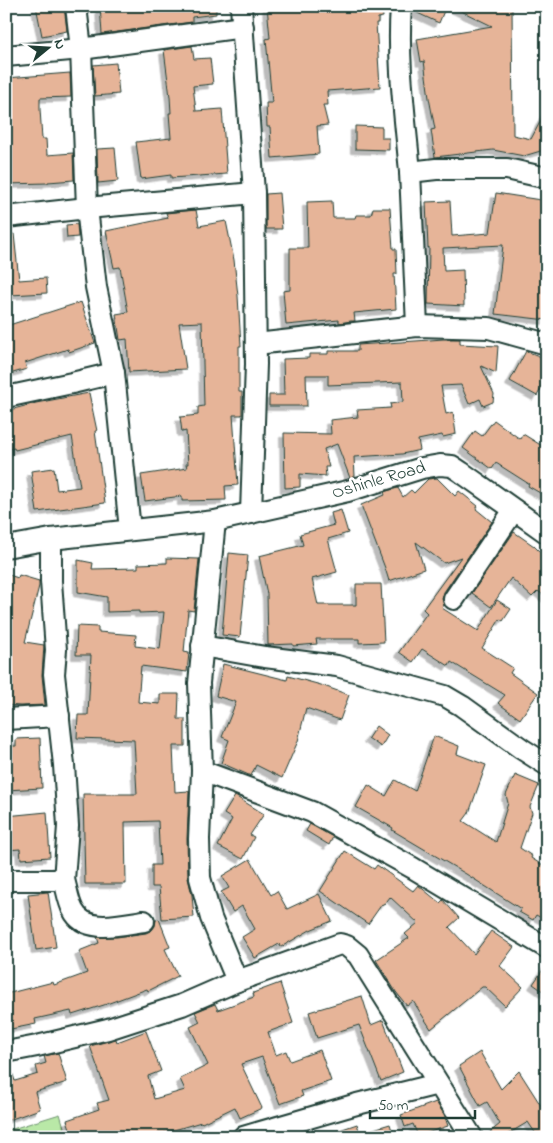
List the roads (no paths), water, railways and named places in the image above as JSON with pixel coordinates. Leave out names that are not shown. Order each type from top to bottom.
[{"type":"street","points":[[76,6],[81,49],[87,208],[96,287],[114,373],[130,530]]},
{"type":"street","points":[[241,6],[254,193],[256,344],[252,512]]},
{"type":"street","points":[[401,6],[399,28],[410,172],[417,326]]},
{"type":"street","points":[[6,56],[81,49],[243,27]]},
{"type":"street","points":[[410,172],[436,169],[507,168],[547,178]]},
{"type":"street","points":[[6,217],[254,193]]},
{"type":"street","points":[[256,344],[417,326],[489,328],[547,344]]},
{"type":"street","points":[[6,397],[72,384],[114,373]]},
{"type":"street","name":"Oshinle Road","points":[[6,547],[51,539],[215,521],[348,491],[422,468],[440,465],[452,466],[547,533]]},
{"type":"street","points":[[454,599],[514,510]]},
{"type":"street","points":[[215,521],[199,683],[202,771],[199,839],[200,878],[211,918],[237,981]]},
{"type":"street","points":[[51,539],[51,581],[56,650],[54,674],[68,826],[64,880],[73,910],[84,923],[103,926],[144,921]]},
{"type":"street","points":[[202,646],[265,657],[337,666],[445,696],[462,706],[522,750],[547,765]]},
{"type":"street","points":[[6,719],[58,716]]},
{"type":"street","points":[[202,771],[312,812],[413,868],[547,948]]},
{"type":"street","points":[[6,880],[64,880]]},
{"type":"street","points":[[6,1052],[108,1029],[182,1005],[237,981],[340,944],[347,946],[358,955],[472,1137]]},
{"type":"street","points":[[243,1137],[358,1104],[438,1084]]}]
